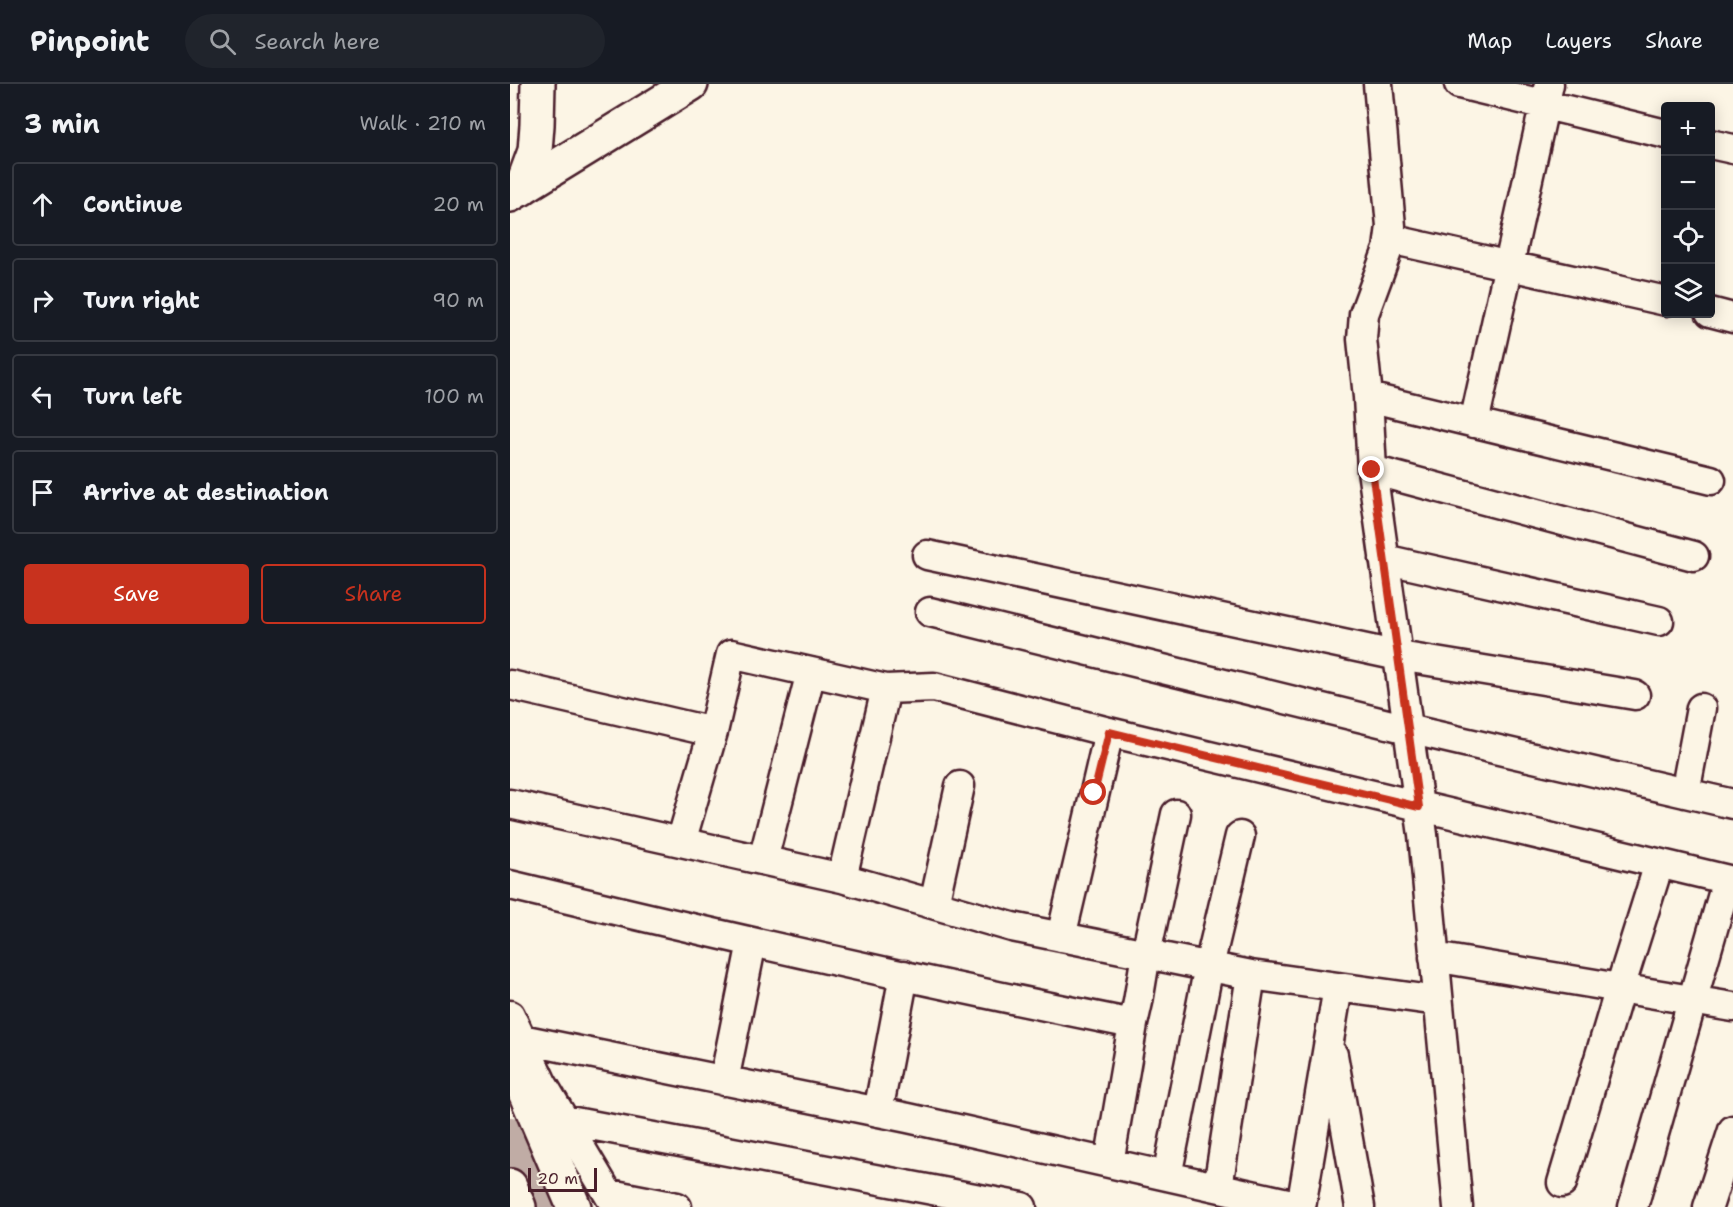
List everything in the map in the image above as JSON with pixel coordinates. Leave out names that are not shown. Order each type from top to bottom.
[{"type":"main road","points":[[516,192],[535,151],[538,84]]},
{"type":"main road","points":[[516,192],[690,84]]},
{"type":"main road","points":[[514,1037],[574,1207]]},
{"type":"main road","points":[[510,1186],[519,1207]]},
{"type":"street","points":[[1378,84],[1391,226],[1388,249],[1364,314],[1362,339],[1372,470],[1419,807],[1458,1207]]},
{"type":"street","points":[[1459,84],[1546,94],[1661,133]]},
{"type":"street","points":[[1474,423],[1546,94]]},
{"type":"street","points":[[1715,145],[1733,149]]},
{"type":"street","points":[[1390,239],[1661,300]]},
{"type":"street","points":[[1715,313],[1733,318]]},
{"type":"street","points":[[1368,397],[1710,480]]},
{"type":"street","points":[[1372,470],[1694,556]]},
{"type":"street","points":[[927,555],[1398,656],[1635,695]]},
{"type":"street","points":[[1384,559],[1659,621]]},
{"type":"street","points":[[930,612],[1408,729],[1733,804]]},
{"type":"street","points":[[681,842],[713,732],[731,654],[886,689],[934,687],[1109,732],[1730,880],[1691,1000],[1633,1207]]},
{"type":"street","points":[[763,860],[811,672]]},
{"type":"street","points":[[510,685],[713,732]]},
{"type":"street","points":[[842,878],[886,689]]},
{"type":"street","points":[[1685,793],[1701,708]]},
{"type":"street","points":[[1061,937],[1109,732]]},
{"type":"street","points":[[934,904],[960,786]]},
{"type":"street","points":[[510,804],[842,878],[1012,927],[1251,975],[1438,1000]]},
{"type":"street","points":[[1109,1163],[1146,954],[1176,814]]},
{"type":"street","points":[[1167,1176],[1209,966],[1240,836]]},
{"type":"street","points":[[1562,1183],[1659,864]]},
{"type":"street","points":[[510,885],[752,942],[1133,1024]]},
{"type":"street","points":[[724,1081],[752,942]]},
{"type":"street","points":[[1434,957],[1733,1007]]},
{"type":"street","points":[[878,1112],[904,975]]},
{"type":"street","points":[[1218,1187],[1251,975]]},
{"type":"street","points":[[514,1037],[878,1112],[1301,1207],[1338,987]]},
{"type":"street","points":[[1330,1035],[1360,1207]]},
{"type":"street","points":[[514,1037],[613,1201],[677,1207]]},
{"type":"street","points":[[564,1120],[1022,1207]]},
{"type":"street","points":[[1708,1207],[1733,1130]]},
{"type":"waterway","points":[[510,1138],[547,1207]]},
{"type":"route","points":[[1094,793],[1109,732],[1419,807],[1372,470]]}]
